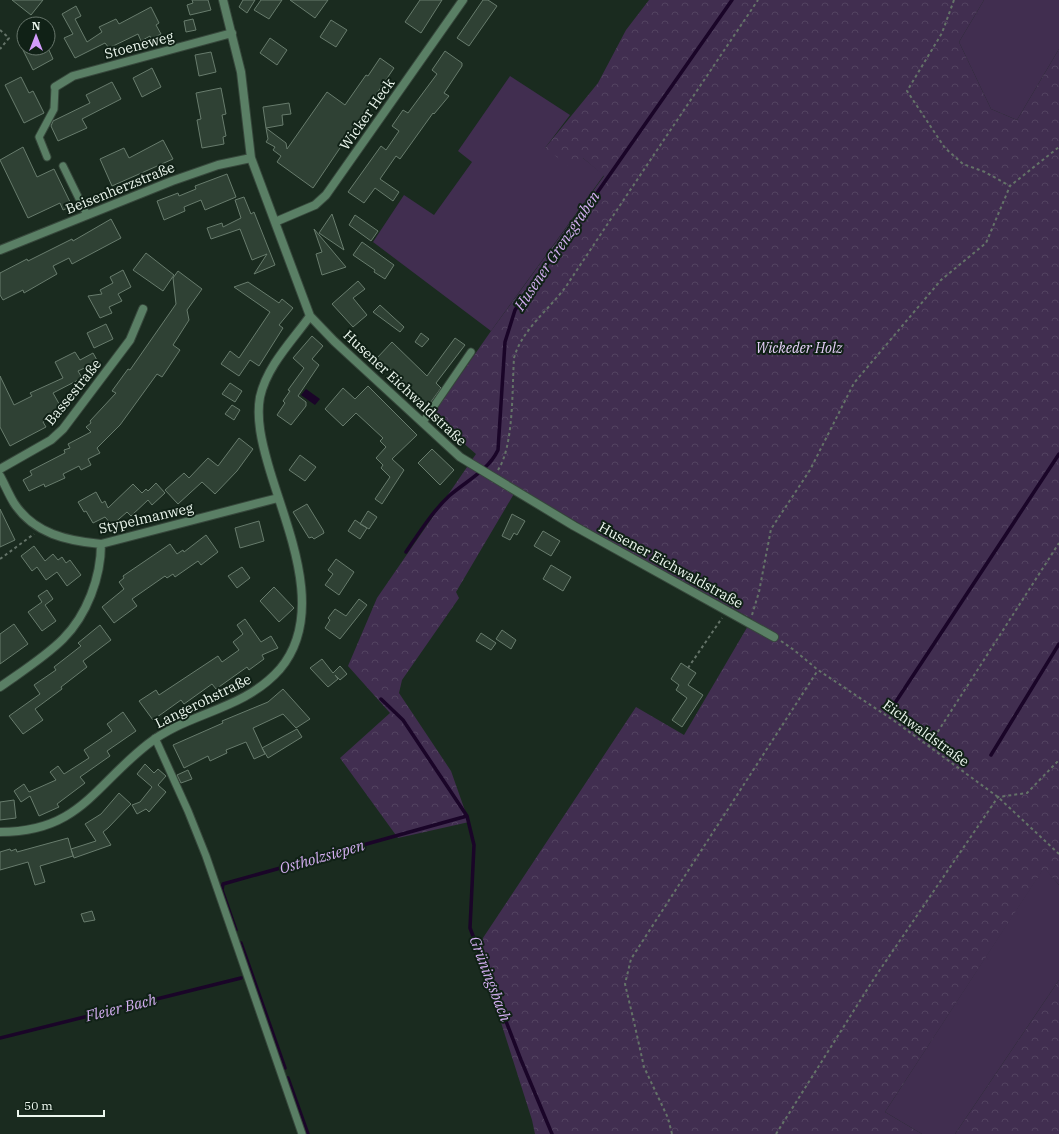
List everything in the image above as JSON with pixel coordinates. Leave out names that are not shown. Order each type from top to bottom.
[{"type":"street","name":"Husener Eichwaldstraße","points":[[223,0],[241,72],[251,158],[310,316],[460,457],[574,526],[774,637]]},
{"type":"street","name":"Wicker Heck","points":[[275,222],[315,205],[326,195],[463,0]]},
{"type":"street","name":"Stoeneweg","points":[[55,87],[73,76],[232,33]]},
{"type":"street","name":"Beisenherzstraße","points":[[0,250],[218,165],[251,158]]},
{"type":"street","name":"Bassestraße","points":[[0,469],[51,440],[63,429],[130,340],[143,309]]},
{"type":"street","name":"Langerohstraße","points":[[0,832],[19,832],[50,824],[76,811],[97,793],[135,754],[155,738],[233,703],[261,687],[281,668],[299,630],[302,612],[302,588],[292,545],[265,452],[259,420],[260,399],[266,377],[310,316]]},
{"type":"street","name":"Stypelmanweg","points":[[0,476],[15,504],[27,518],[42,529],[57,537],[73,541],[101,544],[278,498]]},
{"type":"street","points":[[0,687],[63,639],[74,626],[90,595],[101,555],[101,544]]},
{"type":"lane","points":[[48,157],[39,138],[54,109],[55,87]]},
{"type":"lane","points":[[63,166],[87,215]]},
{"type":"lane","points":[[423,422],[471,352]]},
{"type":"lane","points":[[155,738],[206,856],[302,1134]]},
{"type":"path","points":[[491,476],[504,460],[508,446],[514,358],[518,344],[565,287],[758,0]]},
{"type":"path","points":[[954,0],[942,33],[907,91],[945,148],[963,164],[985,172],[1010,186]]},
{"type":"path","points":[[0,30],[9,38],[0,49]]},
{"type":"path","points":[[749,623],[759,592],[771,530],[810,470],[854,383],[941,280],[986,243],[1010,186],[1059,146]]},
{"type":"path","points":[[0,560],[42,529]]},
{"type":"path","points":[[928,747],[1059,542]]},
{"type":"path","points":[[688,668],[727,610]]},
{"type":"path","name":"Eichwaldstraße","points":[[774,637],[794,650],[818,670],[893,720],[998,797],[1059,854]]},
{"type":"path","points":[[672,1134],[668,1118],[644,1068],[625,984],[632,958],[818,670]]},
{"type":"path","points":[[776,1134],[875,977],[998,797],[1027,792],[1059,760]]},
{"type":"green space","name":"Wickeder Holz","points":[[649,0],[984,0],[959,42],[991,109],[1017,120],[1059,49],[1059,885],[1044,868],[885,1112],[922,1134],[535,1134],[532,1120],[477,947],[636,707],[684,735],[752,619],[602,537],[518,487],[456,592],[459,598],[402,680],[399,693],[451,771],[469,822],[398,838],[340,758],[390,713],[348,666],[377,598],[476,454],[432,416],[491,331],[604,176],[583,158],[570,167],[545,148],[598,83],[626,30]]},
{"type":"green space","points":[[984,0],[1059,0],[1059,49],[1017,120],[991,109],[959,42]]},
{"type":"green space","points":[[510,76],[570,115],[545,148],[583,158],[604,175],[491,331],[373,242],[404,195],[434,215],[472,162],[458,151]]},
{"type":"green space","points":[[1044,867],[1059,885],[1059,980],[955,1134],[922,1134],[885,1112]]},
{"type":"green space","points":[[1059,980],[1059,1134],[955,1134]]},
{"type":"shaded area","points":[[306,389],[320,399],[315,405],[301,395]]},
{"type":"building","points":[[12,0],[43,0],[31,15]]},
{"type":"building","points":[[192,0],[208,0],[211,10],[190,15],[187,5],[193,3]]},
{"type":"building","points":[[243,0],[255,0],[247,13],[239,7]]},
{"type":"building","points":[[261,0],[282,0],[269,19],[254,10]]},
{"type":"building","points":[[290,0],[328,0],[315,18]]},
{"type":"building","points":[[420,0],[442,0],[421,33],[405,22]]},
{"type":"building","points":[[483,0],[488,0],[497,6],[469,46],[457,38]]},
{"type":"building","points":[[76,6],[81,16],[75,19],[87,42],[102,32],[99,27],[116,19],[119,24],[151,7],[159,23],[156,25],[161,34],[151,39],[150,36],[141,41],[138,34],[109,48],[105,43],[75,58],[64,38],[73,34],[62,14]]},
{"type":"building","points":[[193,19],[196,30],[186,32],[184,21]]},
{"type":"building","points":[[331,20],[347,30],[336,47],[320,37]]},
{"type":"building","points":[[270,38],[287,50],[277,65],[260,53]]},
{"type":"building","points":[[445,51],[462,63],[462,66],[444,93],[449,96],[434,114],[433,113],[400,159],[396,156],[380,179],[399,192],[393,201],[375,188],[364,203],[348,192],[381,146],[386,150],[399,131],[392,126],[403,110],[408,113],[437,74],[432,70]]},
{"type":"building","points":[[211,52],[216,72],[199,76],[195,55]]},
{"type":"building","points":[[26,56],[52,56],[53,59],[33,70]]},
{"type":"building","points":[[380,58],[394,68],[313,188],[277,162],[281,156],[273,150],[275,147],[266,142],[268,139],[266,128],[286,143],[287,149],[327,92],[345,105]]},
{"type":"building","points":[[152,68],[161,87],[142,97],[133,78]]},
{"type":"building","points":[[21,77],[29,93],[33,91],[44,113],[24,123],[5,85]]},
{"type":"building","points":[[112,82],[121,99],[82,119],[87,128],[58,141],[51,126],[53,121],[90,103],[86,95]]},
{"type":"building","points":[[221,88],[226,114],[222,115],[226,136],[223,137],[224,144],[202,148],[197,120],[201,119],[196,93]]},
{"type":"building","points":[[289,103],[291,114],[282,115],[283,125],[266,128],[263,107]]},
{"type":"building","points":[[163,140],[173,159],[112,186],[100,159],[124,148],[129,158]]},
{"type":"building","points":[[23,147],[37,177],[54,169],[72,206],[63,210],[60,203],[28,218],[0,160]]},
{"type":"building","points":[[227,174],[236,197],[205,210],[201,200],[184,207],[185,211],[164,220],[157,201],[178,193],[179,196],[196,189],[195,186]]},
{"type":"building","points":[[244,197],[251,214],[254,212],[275,265],[254,274],[267,254],[252,260],[240,229],[211,239],[207,228],[222,223],[223,227],[241,218],[235,200]]},
{"type":"building","points":[[332,214],[344,250],[319,233]]},
{"type":"building","points":[[355,215],[378,231],[371,241],[349,225]]},
{"type":"building","points":[[111,219],[121,238],[72,264],[69,258],[53,266],[57,274],[24,293],[23,290],[3,300],[0,295],[0,273],[72,239],[73,241]]},
{"type":"building","points":[[314,229],[346,267],[322,275],[316,254],[322,252]]},
{"type":"building","points":[[362,242],[394,265],[385,279],[353,255]]},
{"type":"building","points":[[146,253],[174,275],[163,291],[133,270]]},
{"type":"building","points":[[123,270],[131,287],[118,294],[122,301],[109,307],[112,313],[100,318],[88,296],[102,294],[100,290],[113,283],[110,277]]},
{"type":"building","points":[[178,271],[202,289],[187,310],[189,320],[173,345],[180,350],[162,377],[157,374],[120,425],[97,448],[100,453],[88,459],[91,465],[81,470],[79,466],[63,474],[65,478],[45,487],[44,484],[29,491],[23,480],[32,475],[30,471],[65,453],[64,450],[70,448],[68,444],[91,432],[86,427],[116,393],[112,391],[128,369],[130,370],[176,304],[173,278]]},
{"type":"building","points":[[358,281],[365,289],[353,298],[367,315],[353,327],[332,304]]},
{"type":"building","points":[[248,282],[279,303],[282,299],[293,308],[279,325],[283,328],[259,366],[250,360],[239,376],[221,364],[230,351],[239,358],[270,312],[234,287]]},
{"type":"building","points":[[380,305],[404,327],[400,332],[373,312]]},
{"type":"building","points":[[106,324],[113,339],[94,348],[87,333]]},
{"type":"building","points":[[421,333],[429,339],[422,347],[415,342]]},
{"type":"building","points":[[312,336],[323,346],[312,359],[319,365],[298,396],[306,402],[306,406],[291,425],[277,415],[285,403],[283,401],[290,391],[288,390],[304,368],[293,358]]},
{"type":"building","points":[[455,338],[465,345],[436,383],[441,388],[428,406],[389,368],[388,370],[376,359],[392,342],[427,376]]},
{"type":"building","points":[[75,352],[80,360],[93,353],[98,362],[78,371],[82,378],[53,393],[62,409],[55,412],[57,415],[43,422],[46,427],[10,446],[0,427],[0,376],[14,405],[32,396],[30,393],[63,378],[55,362]]},
{"type":"building","points":[[230,383],[242,391],[235,402],[222,394]]},
{"type":"building","points":[[368,386],[417,435],[392,459],[404,470],[382,504],[375,499],[390,477],[381,468],[383,465],[376,458],[386,447],[380,441],[383,438],[356,413],[343,426],[325,409],[343,388],[355,399]]},
{"type":"building","points":[[232,405],[240,410],[234,420],[225,414]]},
{"type":"building","points":[[239,438],[253,449],[237,471],[215,494],[202,482],[178,504],[165,490],[184,473],[189,478],[208,458],[218,466]]},
{"type":"building","points":[[432,449],[454,470],[440,485],[418,463]]},
{"type":"building","points":[[300,455],[316,467],[305,481],[289,470]]},
{"type":"building","points":[[156,483],[165,493],[152,505],[148,500],[131,516],[127,512],[112,525],[105,517],[93,523],[86,511],[84,512],[78,502],[96,492],[102,503],[105,501],[108,508],[133,484],[142,493],[146,489],[148,491]]},
{"type":"building","points":[[307,504],[324,533],[314,539],[312,537],[309,538],[293,512]]},
{"type":"building","points":[[0,509],[15,540],[0,547]]},
{"type":"building","points":[[368,511],[377,517],[369,529],[360,524]]},
{"type":"building","points":[[512,514],[525,521],[517,535],[514,533],[510,540],[502,536]]},
{"type":"building","points":[[355,520],[367,528],[360,539],[348,531]]},
{"type":"building","points":[[259,521],[264,541],[240,548],[235,528]]},
{"type":"building","points":[[543,531],[560,541],[551,556],[534,546]]},
{"type":"building","points":[[206,535],[218,552],[201,565],[198,561],[175,577],[173,574],[167,578],[165,576],[132,599],[137,606],[114,623],[102,607],[124,589],[119,582],[124,578],[123,576],[170,544],[177,554],[183,550],[184,552]]},
{"type":"building","points":[[34,546],[45,561],[53,554],[58,560],[62,557],[66,563],[70,560],[81,575],[67,586],[57,572],[46,580],[37,567],[32,571],[21,556]]},
{"type":"building","points":[[336,559],[354,572],[339,595],[325,585],[333,574],[328,570]]},
{"type":"building","points":[[551,565],[571,577],[563,591],[543,579]]},
{"type":"building","points":[[242,567],[250,578],[237,588],[228,576]]},
{"type":"building","points":[[274,587],[294,608],[279,622],[260,601]]},
{"type":"building","points":[[47,590],[53,599],[45,605],[56,621],[42,631],[28,612],[42,602],[38,596]]},
{"type":"building","points":[[359,599],[367,605],[340,639],[325,628],[330,620],[328,618],[335,609],[346,616]]},
{"type":"building","points":[[245,619],[261,642],[271,636],[278,648],[262,655],[264,659],[249,670],[247,667],[216,689],[212,684],[184,704],[181,700],[153,720],[139,701],[156,690],[159,695],[218,656],[222,662],[239,650],[233,642],[243,634],[237,625]]},
{"type":"building","points":[[14,624],[28,644],[0,664],[0,634]]},
{"type":"building","points":[[100,625],[111,640],[83,661],[87,667],[61,687],[62,689],[35,709],[43,720],[23,734],[9,716],[40,694],[34,685],[56,670],[54,667],[81,646],[78,643]]},
{"type":"building","points":[[502,630],[516,640],[511,649],[496,639]]},
{"type":"building","points":[[481,633],[496,643],[491,650],[476,641]]},
{"type":"building","points":[[322,659],[333,673],[340,666],[347,674],[340,680],[335,675],[338,679],[328,687],[310,668]]},
{"type":"building","points":[[681,663],[696,673],[688,685],[703,695],[682,727],[672,720],[687,698],[676,690],[679,685],[671,679]]},
{"type":"building","points":[[283,689],[310,719],[296,728],[283,714],[253,728],[265,754],[254,759],[246,742],[226,750],[227,753],[210,761],[208,756],[184,768],[173,745],[223,723],[222,721],[268,702]]},
{"type":"building","points":[[123,712],[136,731],[107,751],[110,756],[80,777],[85,783],[57,804],[59,807],[39,816],[30,796],[21,802],[14,791],[24,784],[29,792],[56,780],[50,772],[58,766],[64,774],[89,758],[84,750],[112,731],[107,724]]},
{"type":"building","points":[[297,729],[302,737],[268,758],[262,748]]},
{"type":"building","points":[[145,764],[154,773],[158,769],[166,776],[158,785],[166,792],[149,812],[146,809],[137,814],[132,805],[140,802],[152,787],[137,774]]},
{"type":"building","points":[[188,770],[192,779],[181,783],[177,775]]},
{"type":"building","points":[[119,793],[131,804],[103,832],[111,845],[74,858],[71,849],[96,841],[85,824],[101,814]]},
{"type":"building","points":[[14,800],[16,818],[0,820],[0,802]]},
{"type":"building","points":[[68,838],[73,856],[40,866],[45,882],[35,885],[28,862],[0,870],[0,852],[16,849],[17,852]]},
{"type":"building","points":[[92,911],[95,920],[84,922],[81,914]]},
{"type":"waterway","name":"Husener Grenzgraben","points":[[406,552],[443,502],[483,470],[498,450],[505,342],[515,310],[732,0]]},
{"type":"waterway","points":[[893,706],[1059,454]]},
{"type":"waterway","points":[[991,755],[1059,644]]},
{"type":"waterway","name":"Grüningsbach","points":[[381,699],[403,720],[467,816],[474,845],[470,928],[521,1060],[552,1134]]},
{"type":"waterway","name":"Ostholzsiepen","points":[[236,930],[222,890],[223,884],[467,816]]},
{"type":"waterway","name":"Ostholzsiepen","points":[[241,943],[285,1068]]},
{"type":"waterway","name":"Fleier Bach","points":[[0,1038],[241,978]]},
{"type":"waterway","name":"Ostholzsiepen","points":[[288,1078],[308,1134]]}]
